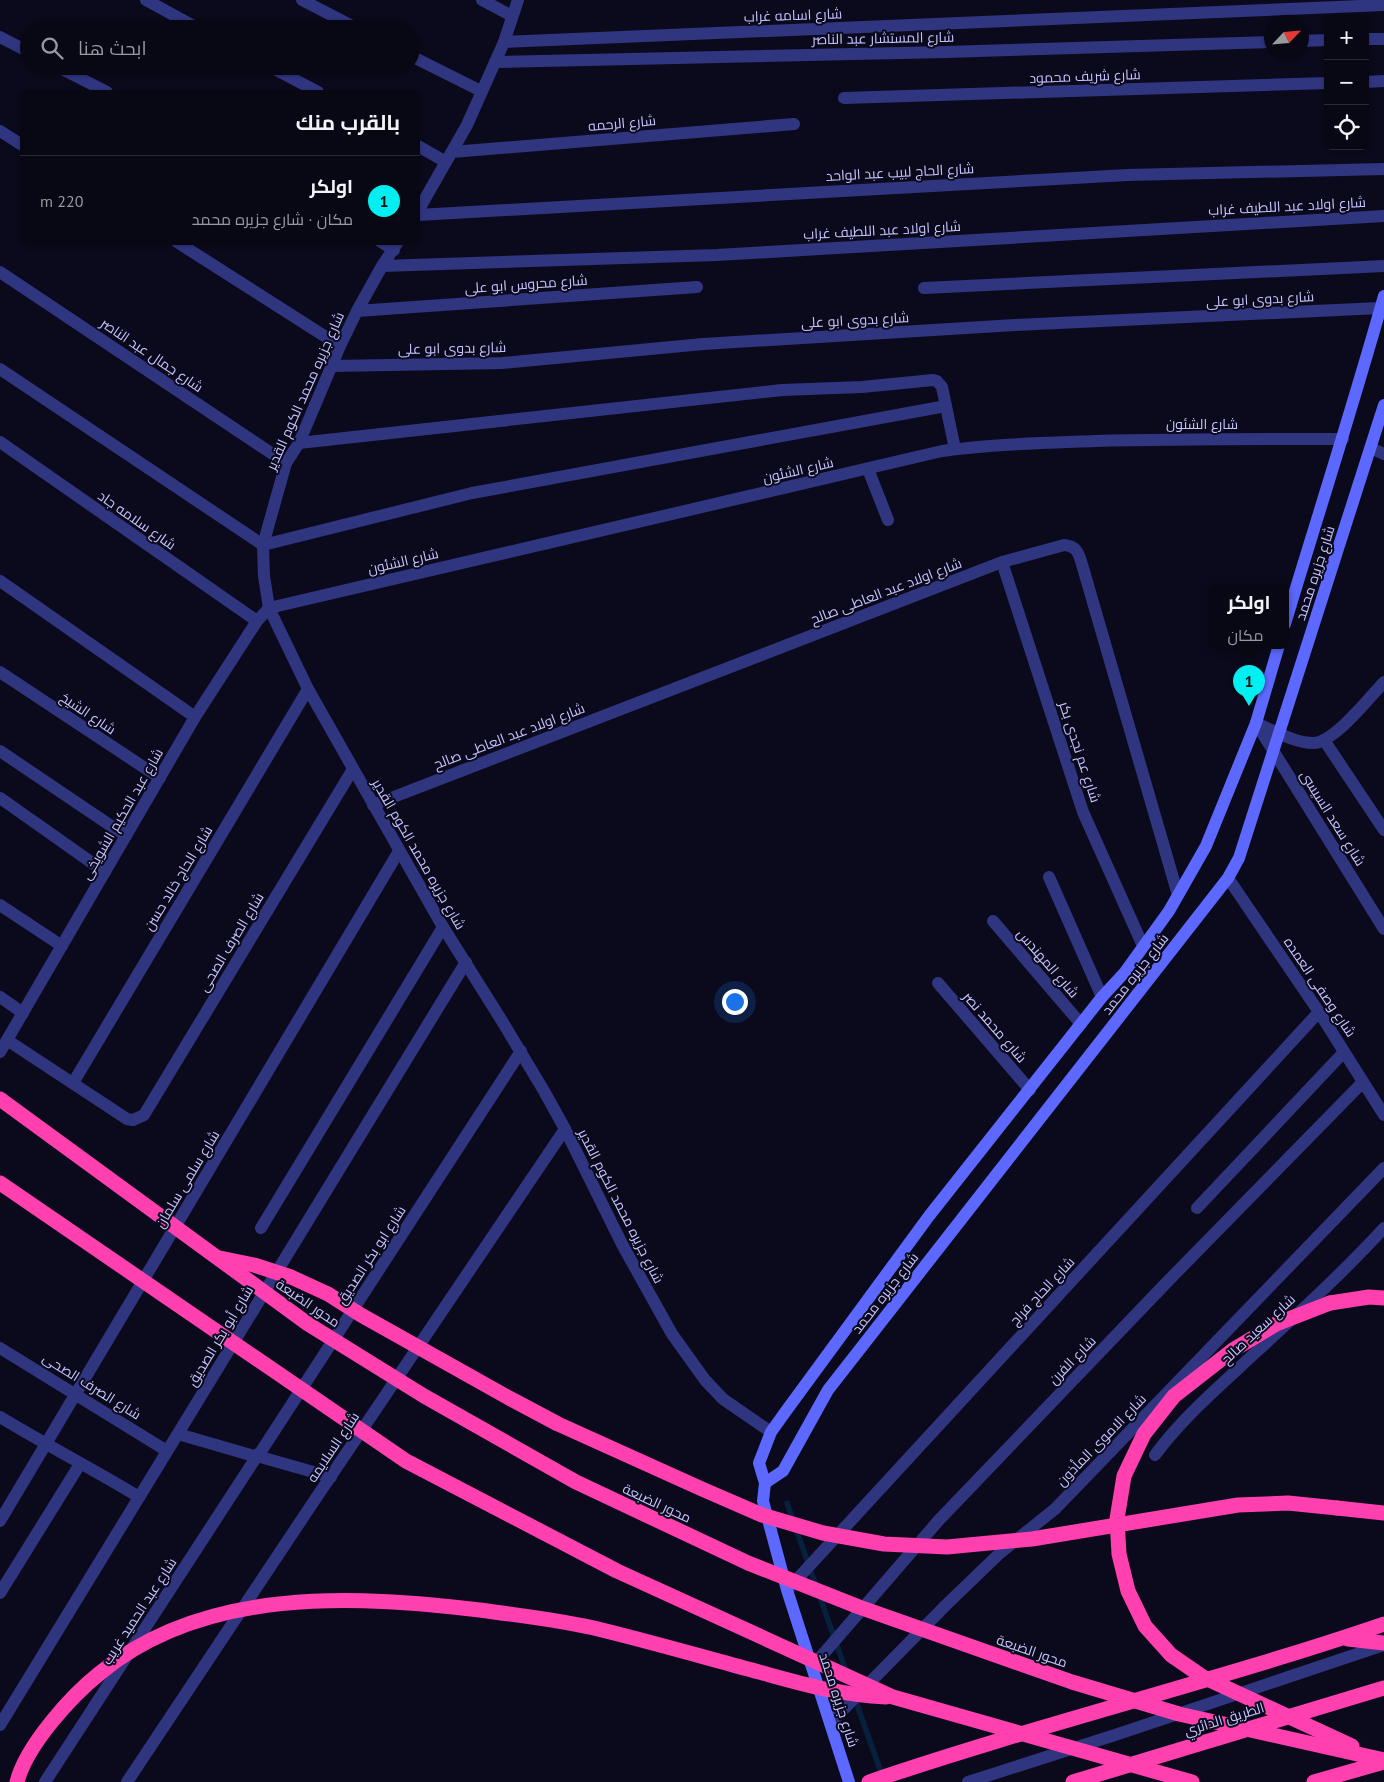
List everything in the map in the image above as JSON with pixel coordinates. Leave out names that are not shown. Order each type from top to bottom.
[{"type":"highway","name":"محور الضبعة","points":[[0,1099],[308,1324],[424,1396],[576,1482],[748,1563],[859,1607],[1072,1682],[1179,1714],[1383,1760]]},
{"type":"highway","points":[[0,1183],[406,1461],[617,1571],[893,1697],[1192,1782]]},
{"type":"highway","points":[[215,1257],[254,1265],[291,1277],[328,1294],[500,1394],[558,1424],[762,1515],[822,1533],[884,1544],[947,1547],[1032,1539],[1238,1505],[1288,1503],[1384,1513]]},
{"type":"highway","points":[[1383,1760],[1203,1677],[1171,1655],[1145,1626],[1128,1591],[1119,1554],[1117,1519],[1124,1476],[1144,1434],[1174,1396],[1233,1350],[1276,1324],[1330,1303],[1370,1297],[1384,1298]]},
{"type":"highway","points":[[17,1782],[38,1739],[82,1688],[108,1666],[132,1650],[197,1619],[239,1610],[309,1600],[386,1602],[455,1607],[526,1616],[601,1630],[820,1689],[857,1696],[893,1697]]},
{"type":"highway","points":[[869,1782],[938,1758],[1343,1638],[1384,1624]]},
{"type":"highway","points":[[1343,1638],[1384,1644]]},
{"type":"highway","name":"الطريق الدائري","points":[[1073,1782],[1384,1688]]},
{"type":"highway","points":[[1314,1782],[1336,1779],[1383,1760]]},
{"type":"main road","name":"شارع جزيره محمد","points":[[1289,611],[1318,513],[1343,439],[1382,302]]},
{"type":"main road","name":"شارع جزيره محمد","points":[[765,1483],[783,1471],[828,1390],[1228,878],[1239,858],[1274,752],[1384,405]]},
{"type":"main road","name":"شارع جزيره محمد","points":[[849,1782],[787,1590],[763,1501],[765,1483],[759,1463],[771,1432],[930,1216],[1102,997],[1125,972],[1169,911],[1206,846],[1256,723],[1278,649]]},
{"type":"street","points":[[146,0],[183,20]]},
{"type":"street","points":[[302,0],[341,20]]},
{"type":"street","points":[[482,0],[512,16]]},
{"type":"street","points":[[420,208],[467,125],[504,42],[518,0]]},
{"type":"street","name":"شارع اسامه غراب","points":[[504,42],[1384,6]]},
{"type":"street","points":[[0,38],[20,48]]},
{"type":"street","points":[[1369,39],[1384,39]]},
{"type":"street","points":[[1309,41],[1324,40]]},
{"type":"street","name":"شارع المستشار عبد الناصر","points":[[494,62],[946,52],[1264,42]]},
{"type":"street","points":[[420,60],[482,91]]},
{"type":"street","points":[[74,75],[103,90]]},
{"type":"street","points":[[286,75],[314,90]]},
{"type":"street","points":[[1369,82],[1384,81]]},
{"type":"street","name":"شارع شريف محمود","points":[[844,98],[1324,83]]},
{"type":"street","name":"شارع الرحمه","points":[[449,157],[794,124]]},
{"type":"street","points":[[0,131],[20,144]]},
{"type":"street","points":[[420,147],[449,157]]},
{"type":"street","name":"شارع الحاج لبيب عبد الواحد","points":[[420,215],[1127,175],[1384,169]]},
{"type":"street","name":"شارع اولاد عبد اللطيف غراب","points":[[382,266],[727,254],[1384,216]]},
{"type":"street","points":[[182,245],[340,346]]},
{"type":"street","name":"شارع جزيره محمد الكوم القدير","points":[[396,246],[382,266],[357,311],[298,443],[286,463],[263,545],[264,576],[269,608],[308,689],[442,927],[521,1051],[565,1129],[622,1246],[672,1334],[705,1380],[723,1399],[771,1432]]},
{"type":"street","name":"شارع بدوى ابو على","points":[[924,288],[1384,266]]},
{"type":"street","name":"شارع جمال عبد الناصر","points":[[0,272],[286,463]]},
{"type":"street","name":"شارع محروس ابو على","points":[[357,311],[697,287]]},
{"type":"street","name":"شارع بدوى ابو على","points":[[332,366],[502,362],[723,343],[1382,302]]},
{"type":"street","points":[[0,369],[263,545],[472,493],[946,406]]},
{"type":"street","points":[[298,443],[764,392],[862,387],[933,380],[937,381],[942,387],[955,450]]},
{"type":"street","name":"شارع الشئون","points":[[269,608],[955,450],[1030,443],[1145,440],[1343,439]]},
{"type":"street","name":"شارع سلامه جاد","points":[[0,442],[257,622]]},
{"type":"street","points":[[1371,448],[1384,454]]},
{"type":"street","points":[[868,469],[888,520]]},
{"type":"street","name":"شارع اولاد عبد العاطى صالح","points":[[373,805],[1002,562],[1064,545],[1075,548],[1078,552],[1178,895]]},
{"type":"street","name":"شارع عم نجدى بكر","points":[[1002,562],[1083,812],[1144,946]]},
{"type":"street","points":[[0,581],[196,717]]},
{"type":"street","name":"شارع عبد الحكيم الشويخى","points":[[0,1052],[196,717],[257,622],[269,608]]},
{"type":"street","name":"شارع الشيخ","points":[[0,672],[160,778]]},
{"type":"street","points":[[1256,723],[1302,742],[1314,743],[1324,740],[1338,731],[1384,682]]},
{"type":"street","name":"شارع الحاج خالد حسن","points":[[74,1083],[308,689]]},
{"type":"street","name":"شارع سعد السيسى","points":[[1256,723],[1384,928]]},
{"type":"street","points":[[1324,740],[1384,830]]},
{"type":"street","points":[[0,751],[126,836]]},
{"type":"street","name":"شارع الصرف الصحى","points":[[74,1083],[127,1119],[134,1120],[144,1115],[354,769]]},
{"type":"street","points":[[0,798],[105,872]]},
{"type":"street","name":"شارع سلمى سلمان","points":[[0,1521],[399,851]]},
{"type":"street","points":[[1049,877],[1102,997]]},
{"type":"street","name":"شارع وصفى العمده","points":[[1228,878],[1319,1012],[1384,1115]]},
{"type":"street","points":[[0,905],[62,946]]},
{"type":"street","name":"شارع المهندس","points":[[993,921],[1081,1024]]},
{"type":"street","points":[[260,1228],[442,927]]},
{"type":"street","name":"شارع أبو بكر الصديق","points":[[0,1725],[466,962]]},
{"type":"street","name":"شارع محمد نصر","points":[[938,983],[1030,1090]]},
{"type":"street","points":[[0,997],[23,1013]]},
{"type":"street","name":"شارع الحاج فراج","points":[[787,1590],[1319,1012]]},
{"type":"street","points":[[7,1040],[74,1083]]},
{"type":"street","name":"شارع ابو بكر الصديق","points":[[257,1456],[521,1051]]},
{"type":"street","points":[[1197,1208],[1344,1052]]},
{"type":"street","name":"شارع الفرن","points":[[812,1667],[940,1520],[1168,1281],[1363,1082]]},
{"type":"street","name":"شارع السلايمه","points":[[127,1782],[565,1129]]},
{"type":"street","name":"شارع الاموى المأذون","points":[[830,1723],[1000,1553],[1055,1509],[1384,1168]]},
{"type":"street","name":"شارع سعيد صالح","points":[[1155,1455],[1170,1435],[1212,1392],[1351,1264],[1384,1228]]},
{"type":"street","name":"شارع الصرف الصحى","points":[[0,1348],[167,1451]]},
{"type":"street","points":[[0,1417],[46,1446],[139,1497]]},
{"type":"street","points":[[178,1434],[331,1477]]},
{"type":"street","name":"شارع عبد الحميد غريب","points":[[45,1782],[257,1456]]},
{"type":"street","points":[[0,1593],[80,1464]]},
{"type":"street","points":[[968,1782],[1115,1735],[1384,1644]]},
{"type":"waterway","points":[[787,1503],[847,1674]]},
{"type":"waterway","points":[[855,1699],[883,1778]]},
{"type":"place","name":"اولكر","points":[[1249,706]]}]
